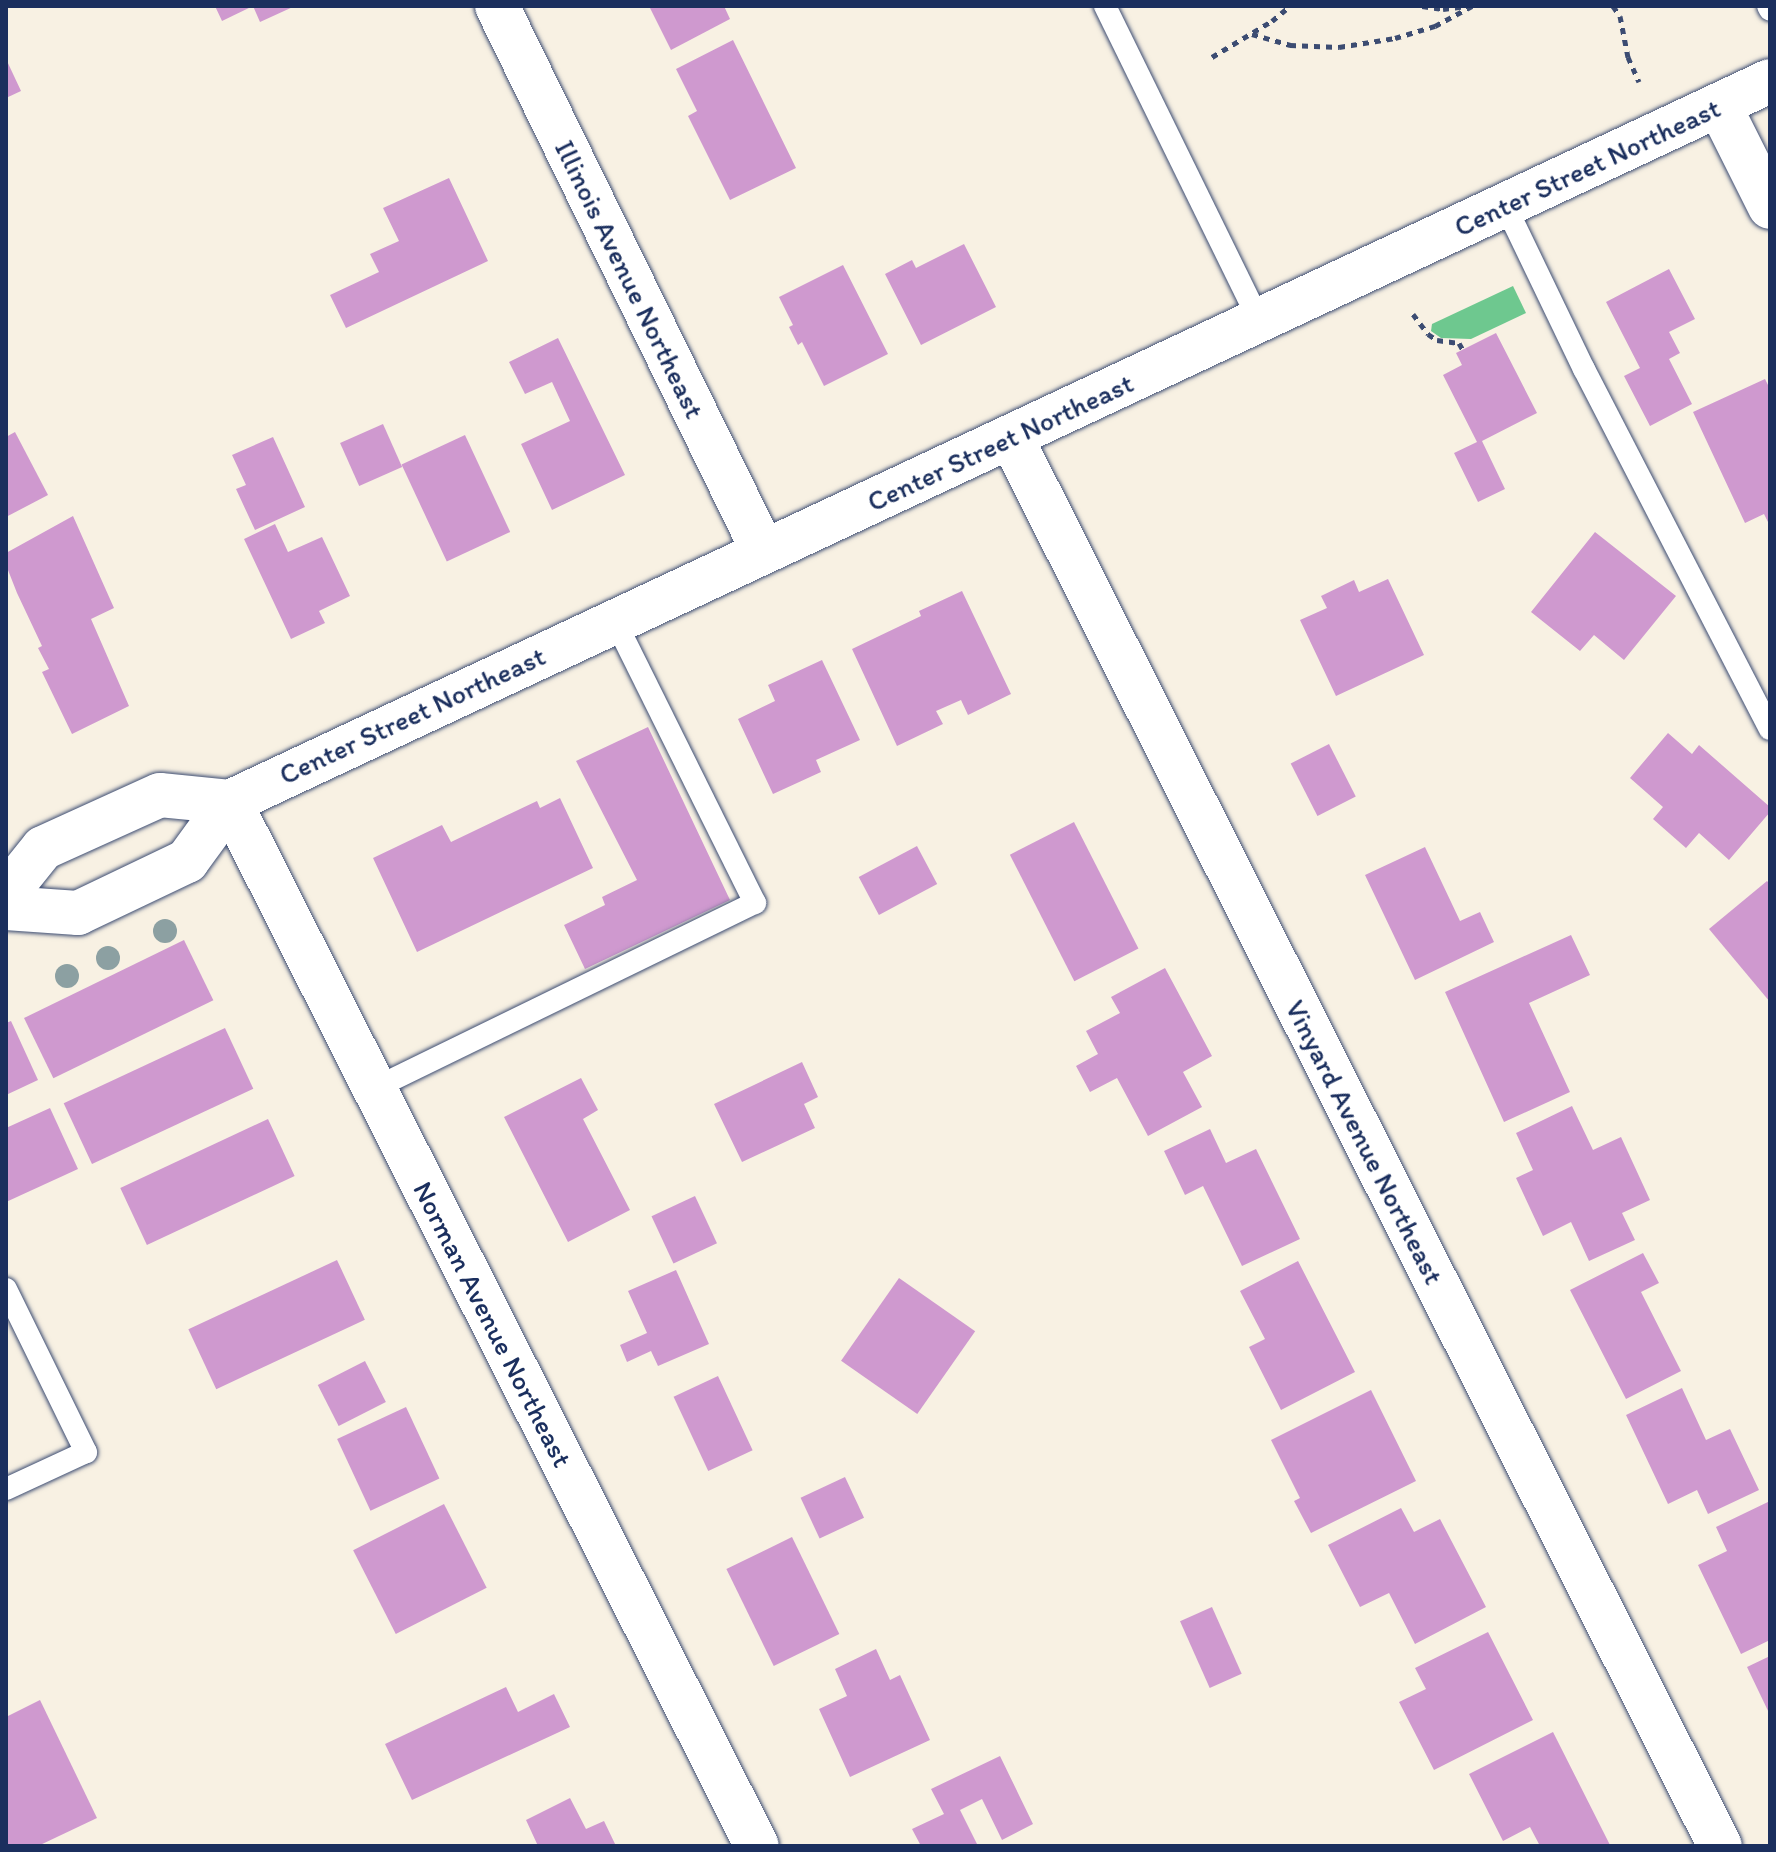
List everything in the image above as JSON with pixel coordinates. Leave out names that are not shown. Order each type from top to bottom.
[{"type":"street","name":"Illinois Avenue Northeast","points":[[497,6],[763,551]]},
{"type":"street","name":"Center Street Northeast","points":[[6,908],[78,913],[187,861],[230,802],[614,619],[1011,437],[1770,81]]},
{"type":"street","points":[[1719,105],[1770,207]]},
{"type":"street","name":"Vinyard Avenue Northeast","points":[[1011,437],[1720,1846]]},
{"type":"street","points":[[6,894],[43,848],[160,795],[230,802]]},
{"type":"street","name":"Norman Avenue Northeast","points":[[230,802],[757,1846]]},
{"type":"lane","points":[[1105,6],[1259,320]]},
{"type":"lane","points":[[1505,205],[1584,369],[1770,729]]},
{"type":"lane","points":[[373,1089],[755,903],[614,619]]},
{"type":"lane","points":[[6,1289],[86,1452],[6,1489]]},
{"type":"path","points":[[1422,6],[1443,9],[1471,6]]},
{"type":"path","points":[[1252,34],[1290,45],[1339,47],[1395,38],[1435,26],[1471,6]]},
{"type":"path","points":[[1613,6],[1620,16],[1628,57],[1639,82]]},
{"type":"path","points":[[1620,16],[1623,6]]},
{"type":"path","points":[[1212,57],[1252,34],[1286,7]]},
{"type":"path","points":[[1413,314],[1428,334],[1437,340],[1459,343],[1463,350]]},
{"type":"green space","points":[[1513,286],[1526,313],[1471,339],[1441,338],[1431,331],[1432,324]]},
{"type":"building","points":[[215,6],[253,6],[222,21]]},
{"type":"building","points":[[253,6],[295,6],[260,22]]},
{"type":"building","points":[[649,6],[724,6],[730,19],[671,50]]},
{"type":"building","points":[[733,40],[796,168],[730,200],[688,116],[697,111],[676,69]]},
{"type":"building","points":[[6,59],[21,91],[6,98]]},
{"type":"building","points":[[449,178],[488,261],[346,328],[330,295],[379,272],[370,254],[399,241],[383,208]]},
{"type":"building","points":[[964,244],[996,307],[921,345],[885,274],[912,260],[916,268]]},
{"type":"building","points":[[843,265],[888,354],[824,386],[802,342],[798,345],[789,327],[793,325],[779,297]]},
{"type":"building","points":[[1669,269],[1695,319],[1669,332],[1680,353],[1669,359],[1692,404],[1650,426],[1624,376],[1640,368],[1606,302]]},
{"type":"building","points":[[1496,333],[1537,413],[1482,441],[1505,489],[1478,502],[1454,453],[1477,442],[1443,375],[1462,365],[1456,353]]},
{"type":"building","points":[[558,338],[625,475],[552,510],[521,444],[570,421],[552,382],[525,394],[509,362]]},
{"type":"building","points":[[1765,379],[1770,389],[1770,526],[1764,514],[1745,523],[1693,412]]},
{"type":"building","points":[[383,424],[402,467],[359,486],[340,443]]},
{"type":"building","points":[[15,432],[48,495],[6,517],[6,437]]},
{"type":"building","points":[[465,435],[510,532],[447,562],[402,465]]},
{"type":"building","points":[[273,437],[305,507],[255,530],[236,489],[246,485],[232,455]]},
{"type":"building","points":[[73,516],[114,608],[91,619],[129,706],[72,734],[42,672],[49,669],[6,565],[6,553]]},
{"type":"building","points":[[275,524],[288,552],[322,537],[350,596],[319,611],[325,623],[291,639],[244,539]]},
{"type":"building","points":[[1595,532],[1676,596],[1624,660],[1594,635],[1580,651],[1531,612]]},
{"type":"building","points":[[1388,579],[1424,655],[1336,696],[1300,620],[1327,608],[1321,596],[1354,580],[1359,592]]},
{"type":"building","points":[[962,591],[1011,694],[968,715],[961,700],[936,711],[943,724],[897,746],[852,649],[921,616],[919,611]]},
{"type":"building","points":[[822,660],[860,740],[816,760],[821,772],[773,794],[738,719],[775,701],[768,685]]},
{"type":"building","points":[[648,727],[730,900],[585,969],[564,925],[605,905],[602,897],[637,880],[576,761]]},
{"type":"building","points":[[1668,733],[1692,754],[1699,745],[1770,807],[1770,812],[1729,860],[1699,833],[1686,848],[1653,819],[1663,807],[1630,778]]},
{"type":"building","points":[[1329,744],[1356,797],[1317,816],[1291,764]]},
{"type":"building","points":[[560,798],[593,868],[417,952],[373,858],[442,825],[451,842],[537,801],[540,808]]},
{"type":"building","points":[[1074,822],[1138,949],[1074,981],[1010,855]]},
{"type":"building","points":[[917,846],[937,884],[879,915],[859,877]]},
{"type":"building","points":[[1425,847],[1460,921],[1480,912],[1494,942],[1415,980],[1365,875]]},
{"type":"building","points":[[1767,881],[1770,884],[1770,1002],[1709,929]]},
{"type":"building","points":[[1571,935],[1590,975],[1529,1003],[1570,1092],[1504,1122],[1445,992]]},
{"type":"building","points":[[184,940],[213,1000],[53,1078],[24,1018]]},
{"type":"building","points":[[1165,968],[1212,1056],[1183,1072],[1202,1107],[1148,1136],[1117,1078],[1090,1092],[1076,1066],[1098,1054],[1086,1031],[1120,1013],[1111,997]]},
{"type":"building","points":[[11,1021],[38,1080],[6,1095],[6,1023]]},
{"type":"building","points":[[225,1028],[253,1089],[92,1164],[64,1103]]},
{"type":"building","points":[[802,1062],[818,1097],[804,1104],[815,1128],[742,1162],[714,1104]]},
{"type":"building","points":[[581,1078],[598,1110],[583,1119],[630,1210],[568,1242],[504,1117]]},
{"type":"building","points":[[1572,1106],[1593,1150],[1621,1137],[1650,1200],[1622,1213],[1635,1240],[1589,1261],[1571,1222],[1543,1236],[1516,1178],[1533,1170],[1516,1133]]},
{"type":"building","points":[[50,1108],[78,1169],[6,1202],[6,1128]]},
{"type":"building","points":[[268,1119],[295,1176],[147,1245],[120,1188]]},
{"type":"building","points":[[1210,1129],[1226,1163],[1256,1149],[1300,1239],[1242,1266],[1203,1186],[1185,1195],[1164,1151]]},
{"type":"building","points":[[695,1196],[717,1243],[673,1263],[651,1216]]},
{"type":"building","points":[[1643,1253],[1659,1283],[1641,1292],[1681,1371],[1626,1399],[1570,1290]]},
{"type":"building","points":[[337,1260],[365,1320],[216,1389],[188,1329]]},
{"type":"building","points":[[1298,1261],[1355,1372],[1281,1410],[1249,1347],[1265,1339],[1240,1291]]},
{"type":"building","points":[[676,1270],[709,1344],[658,1366],[651,1351],[627,1362],[620,1345],[647,1333],[628,1291]]},
{"type":"building","points":[[899,1278],[975,1331],[917,1414],[841,1361]]},
{"type":"building","points":[[365,1361],[386,1402],[339,1426],[318,1385]]},
{"type":"building","points":[[718,1376],[753,1450],[708,1471],[674,1397]]},
{"type":"building","points":[[1682,1388],[1706,1440],[1730,1429],[1759,1490],[1708,1514],[1697,1490],[1668,1504],[1626,1415]]},
{"type":"building","points":[[1371,1390],[1416,1481],[1311,1533],[1294,1501],[1300,1498],[1271,1440]]},
{"type":"building","points":[[406,1407],[439,1479],[371,1511],[337,1439]]},
{"type":"building","points":[[845,1477],[864,1518],[820,1538],[801,1498]]},
{"type":"building","points":[[1770,1501],[1770,1640],[1741,1654],[1698,1565],[1727,1551],[1716,1527]]},
{"type":"building","points":[[444,1504],[487,1588],[396,1634],[353,1550]]},
{"type":"building","points":[[1401,1508],[1414,1532],[1440,1519],[1486,1607],[1415,1644],[1389,1593],[1360,1607],[1328,1545]]},
{"type":"building","points":[[792,1537],[839,1634],[774,1666],[726,1569]]},
{"type":"building","points":[[1212,1607],[1242,1674],[1210,1688],[1180,1621]]},
{"type":"building","points":[[1488,1632],[1533,1720],[1434,1770],[1399,1702],[1426,1689],[1415,1668]]},
{"type":"building","points":[[876,1649],[890,1680],[900,1675],[930,1740],[850,1777],[819,1709],[847,1696],[835,1669]]},
{"type":"building","points":[[1770,1656],[1770,1715],[1747,1667]]},
{"type":"building","points":[[506,1687],[518,1712],[554,1694],[570,1727],[412,1800],[385,1744]]},
{"type":"building","points":[[40,1700],[97,1818],[38,1846],[6,1846],[6,1717]]},
{"type":"building","points":[[1553,1732],[1610,1845],[1540,1846],[1530,1827],[1503,1841],[1469,1774]]},
{"type":"building","points":[[1000,1756],[1033,1824],[1002,1840],[982,1799],[960,1810],[978,1846],[921,1846],[912,1829],[944,1814],[931,1789]]},
{"type":"building","points":[[570,1798],[586,1829],[604,1821],[616,1846],[538,1846],[526,1820]]}]
